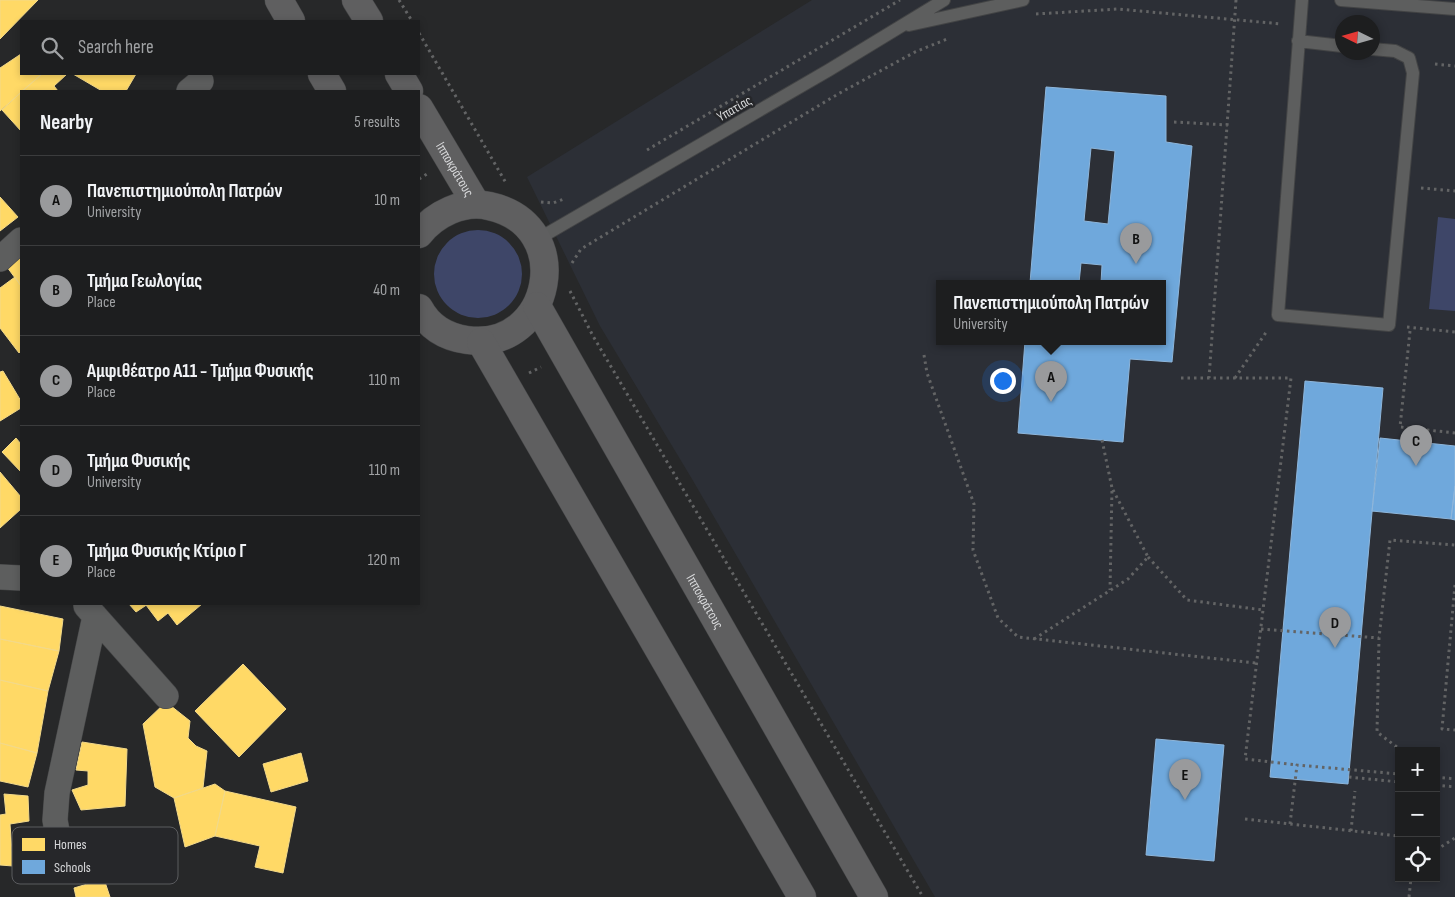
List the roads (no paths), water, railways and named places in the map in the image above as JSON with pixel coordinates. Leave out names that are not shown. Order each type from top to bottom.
[{"type":"street","points":[[279,0],[290,20]]},
{"type":"street","points":[[356,0],[368,20]]},
{"type":"street","points":[[323,75],[331,90]]},
{"type":"street","points":[[400,75],[408,90]]},
{"type":"street","name":"Ιπποκράτους","points":[[420,110],[476,204]]},
{"type":"street","points":[[420,233],[435,218],[447,212],[476,204],[503,210],[517,217],[530,227],[538,239],[545,273],[537,306],[513,332],[497,339],[482,342],[448,336],[436,329],[420,310]]},
{"type":"street","points":[[0,259],[20,241]]},
{"type":"street","name":"Ιπποκράτους","points":[[537,306],[874,897]]},
{"type":"street","points":[[482,342],[802,897]]},
{"type":"street","points":[[0,577],[20,578]]},
{"type":"street","points":[[89,610],[166,696]]},
{"type":"street","points":[[56,827],[57,793],[89,610]]},
{"type":"lane","name":"Υπατίας","points":[[538,239],[944,0]]},
{"type":"lane","points":[[897,29],[1023,0]]},
{"type":"lane","points":[[1302,0],[1278,315],[1389,325],[1413,73],[1409,58],[1395,51],[1380,50]]},
{"type":"lane","points":[[1341,0],[1455,9]]},
{"type":"lane","points":[[1298,41],[1335,45]]},
{"type":"place","name":"Τμήμα Γεωλογίας","points":[[1136,264]]},
{"type":"place","name":"Πανεπιστημιούπολη Πατρών","points":[[1051,402]]},
{"type":"place","name":"Αμφιθέατρο Α11 - Τμήμα Φυσικής","points":[[1416,466]]},
{"type":"place","name":"Τμήμα Φυσικής","points":[[1335,648]]},
{"type":"place","name":"Τμήμα Φυσικής Κτίριο Γ","points":[[1185,800]]}]
